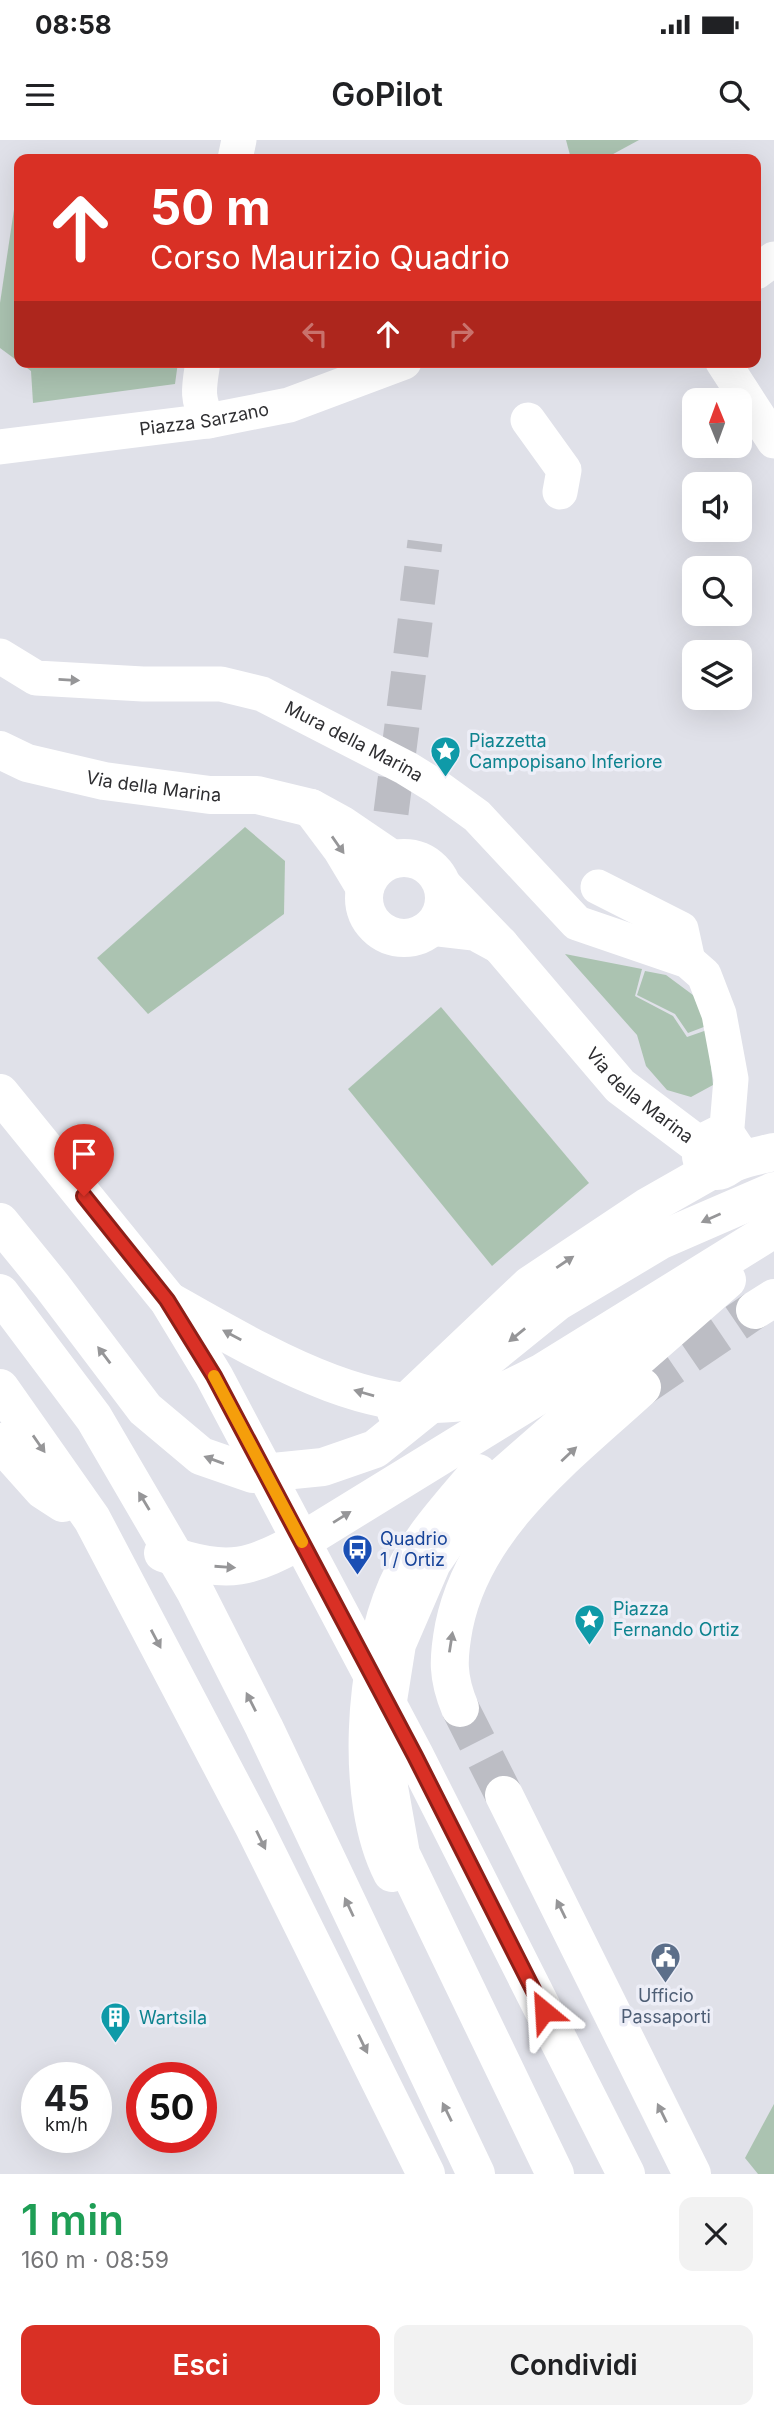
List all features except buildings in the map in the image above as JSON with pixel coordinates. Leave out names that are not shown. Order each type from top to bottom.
[{"type":"main road","name":"Via della Marina","points":[[0,750],[27,763],[104,781],[210,795],[257,796],[311,808],[342,825],[392,859]]},
{"type":"main road","points":[[311,808],[341,848],[365,888]]},
{"type":"main road","points":[[392,859],[417,860],[437,875],[443,886],[444,908],[433,927],[410,938],[385,934],[375,926],[364,901],[365,888],[371,875],[392,859]]},
{"type":"main road","name":"Via della Marina","points":[[443,886],[500,944],[620,1086],[721,1153]]},
{"type":"main road","name":"Via della Marina","points":[[433,927],[476,932],[500,944]]},
{"type":"main road","points":[[0,1093],[167,1300],[214,1376],[415,1756],[626,2174]]},
{"type":"main road","points":[[321,1453],[344,1447],[388,1419],[530,1285],[647,1208],[721,1153],[774,1151]]},
{"type":"main road","points":[[0,1222],[145,1409],[201,1455],[253,1474],[323,1467],[375,1449],[557,1302],[661,1240],[774,1191]]},
{"type":"main road","points":[[540,2174],[387,1865],[372,1799],[368,1748],[369,1707],[380,1641],[397,1587],[428,1530],[478,1474],[572,1400],[774,1229]]},
{"type":"main road","points":[[167,1300],[293,1366],[335,1384],[418,1404],[473,1400],[503,1392],[723,1271],[774,1251]]},
{"type":"main road","points":[[0,1442],[43,1490],[124,1538],[171,1556],[207,1565],[235,1568],[261,1562],[312,1535],[503,1418],[723,1271]]},
{"type":"main road","points":[[555,2174],[401,1854],[389,1787],[386,1713],[397,1644],[432,1563],[488,1489],[723,1271]]},
{"type":"main road","points":[[0,1293],[94,1418],[195,1591],[264,1727],[476,2174]]},
{"type":"main road","points":[[460,1708],[448,1667],[456,1618],[466,1583],[485,1548],[517,1506],[550,1472],[642,1387]]},
{"type":"main road","points":[[0,1388],[92,1519],[256,1829],[426,2174]]},
{"type":"main road","points":[[504,1795],[692,2174]]},
{"type":"street","points":[[202,368],[198,393],[208,421]]},
{"type":"street","name":"Piazza Sarzano","points":[[0,447],[208,421],[289,404],[388,368]]},
{"type":"street","points":[[727,368],[774,441]]},
{"type":"street","points":[[528,420],[564,470],[560,492]]},
{"type":"street","name":"Mura della Marina","points":[[4,657],[36,678],[143,684],[221,684],[262,694],[407,768],[477,816],[577,923],[688,961]]},
{"type":"street","points":[[598,887],[681,929],[688,961],[704,975],[719,1014],[731,1079],[727,1127],[721,1153]]},
{"type":"green space","points":[[566,140],[639,140],[613,154],[570,154]]},
{"type":"green space","points":[[14,209],[14,358],[0,348],[0,303]]},
{"type":"green space","points":[[27,368],[177,368],[175,384],[33,403],[31,371]]},
{"type":"green space","points":[[245,827],[285,861],[284,914],[148,1014],[97,958]]},
{"type":"green space","points":[[565,954],[642,969],[635,996],[673,1016],[687,1037],[707,1030],[713,1085],[691,1097],[667,1090],[646,1066],[637,1035]]},
{"type":"green space","points":[[645,971],[666,975],[697,998],[709,1025],[688,1033],[675,1014],[637,995]]},
{"type":"green space","points":[[441,1007],[589,1183],[492,1266],[348,1089]]},
{"type":"green space","points":[[774,2104],[774,2174],[758,2174],[745,2158]]},
{"type":"tunnel","points":[[391,813],[425,542]]},
{"type":"tunnel","points":[[642,1387],[755,1310]]},
{"type":"tunnel","points":[[460,1708],[504,1795]]},
{"type":"slow traffic","points":[[214,1376],[302,1542]]},
{"type":"place","name":"Piazzetta Campopisano Inferiore","points":[[446,778]]},
{"type":"place","name":"Quadrio 1 / Ortiz","points":[[357,1576]]},
{"type":"place","name":"Piazza Fernando Ortiz","points":[[590,1646]]},
{"type":"place","name":"Ufficio Passaporti","points":[[666,1985]]},
{"type":"place","name":"Wartsila","points":[[116,2045]]},
{"type":"route","points":[[84,1196],[167,1300],[214,1376],[415,1756],[544,2011]]}]
